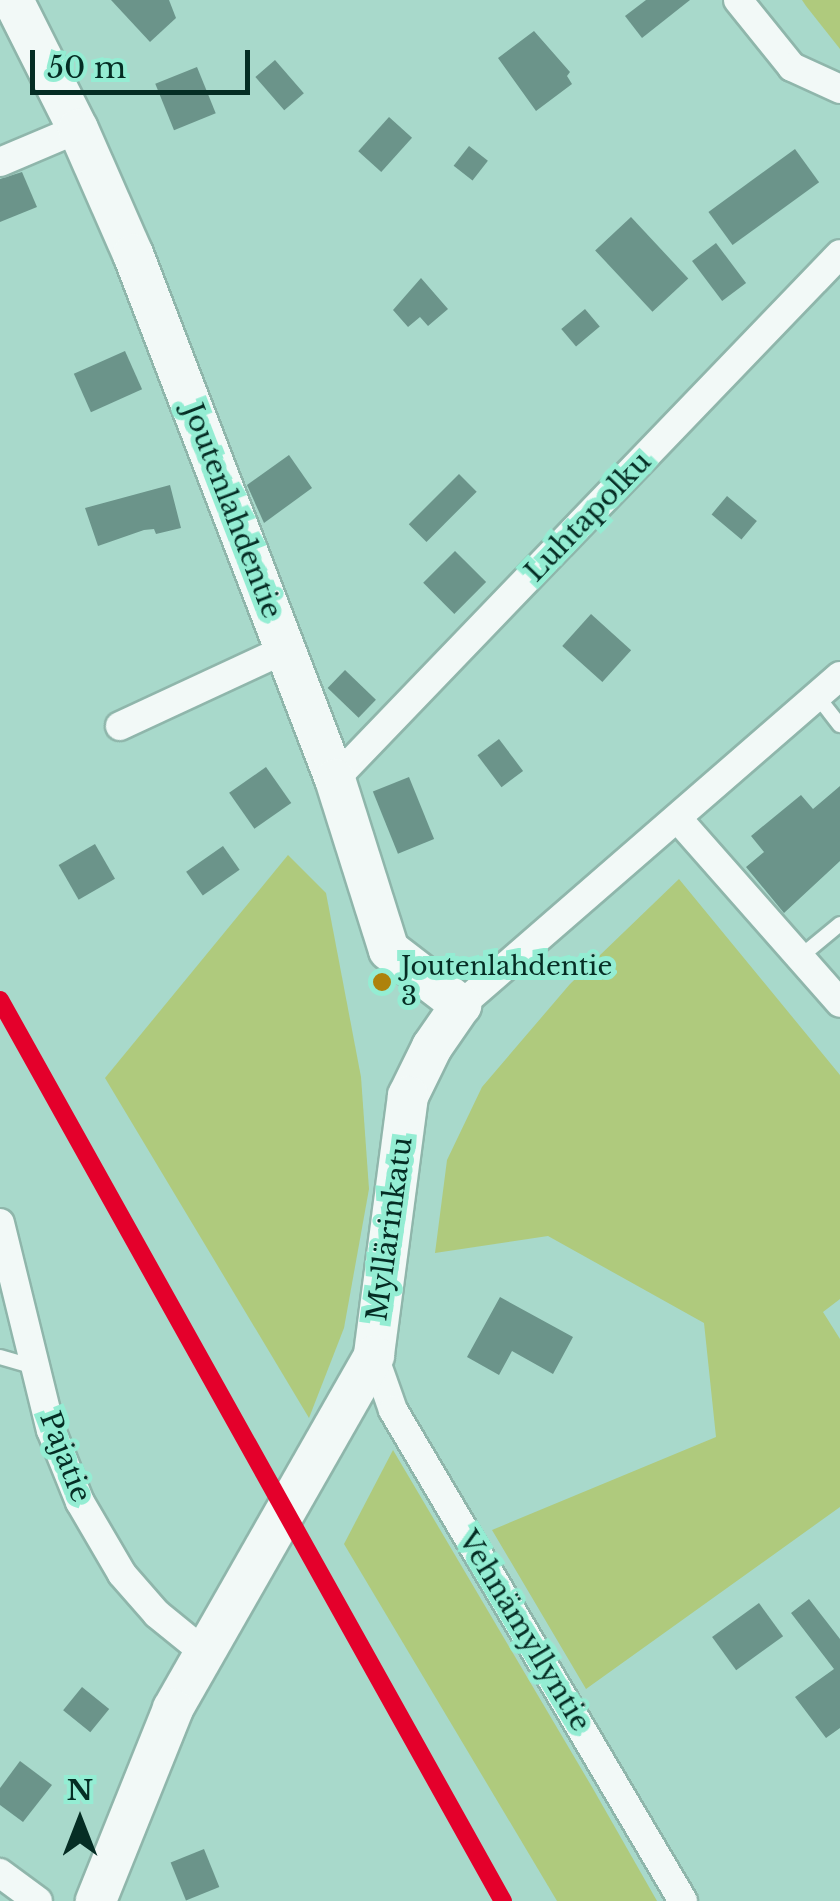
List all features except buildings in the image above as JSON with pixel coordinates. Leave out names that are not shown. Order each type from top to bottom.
[{"type":"street","name":"Joutenlahdentie","points":[[13,0],[78,130],[133,254],[335,779],[389,950],[461,1004]]},
{"type":"street","points":[[738,0],[792,67],[840,89]]},
{"type":"street","points":[[0,162],[78,130]]},
{"type":"street","name":"Luhtapolku","points":[[335,779],[840,254]]},
{"type":"street","points":[[120,726],[284,650]]},
{"type":"street","name":"Myllärinkatu","points":[[96,1901],[173,1709],[374,1356],[408,1096],[432,1048],[461,1004],[840,676]]},
{"type":"street","points":[[678,819],[840,1003]]},
{"type":"street","name":"Pajatie","points":[[0,1222],[51,1430],[80,1502],[122,1574],[157,1614],[204,1652]]},
{"type":"street","name":"Vehnämyllyntie","points":[[374,1356],[393,1410],[683,1901]]},
{"type":"street","points":[[0,1873],[38,1901]]},
{"type":"lane","points":[[817,696],[840,724]]},
{"type":"lane","points":[[800,957],[840,924]]},
{"type":"lane","points":[[0,1357],[36,1367]]},
{"type":"green space","points":[[802,0],[840,0],[840,49],[806,6]]},
{"type":"green space","points":[[288,855],[326,893],[361,1077],[369,1189],[344,1328],[309,1418],[105,1078]]},
{"type":"green space","points":[[679,879],[840,1075],[840,1299],[823,1312],[840,1339],[840,1507],[586,1689],[492,1530],[716,1437],[704,1323],[548,1236],[435,1253],[447,1160],[482,1087],[570,984]]},
{"type":"green space","points":[[393,1450],[657,1901],[557,1901],[344,1544]]},
{"type":"transit line","points":[[0,1000],[503,1901]]},
{"type":"place","name":"Joutenlahdentie 3","points":[[382,982]]}]
